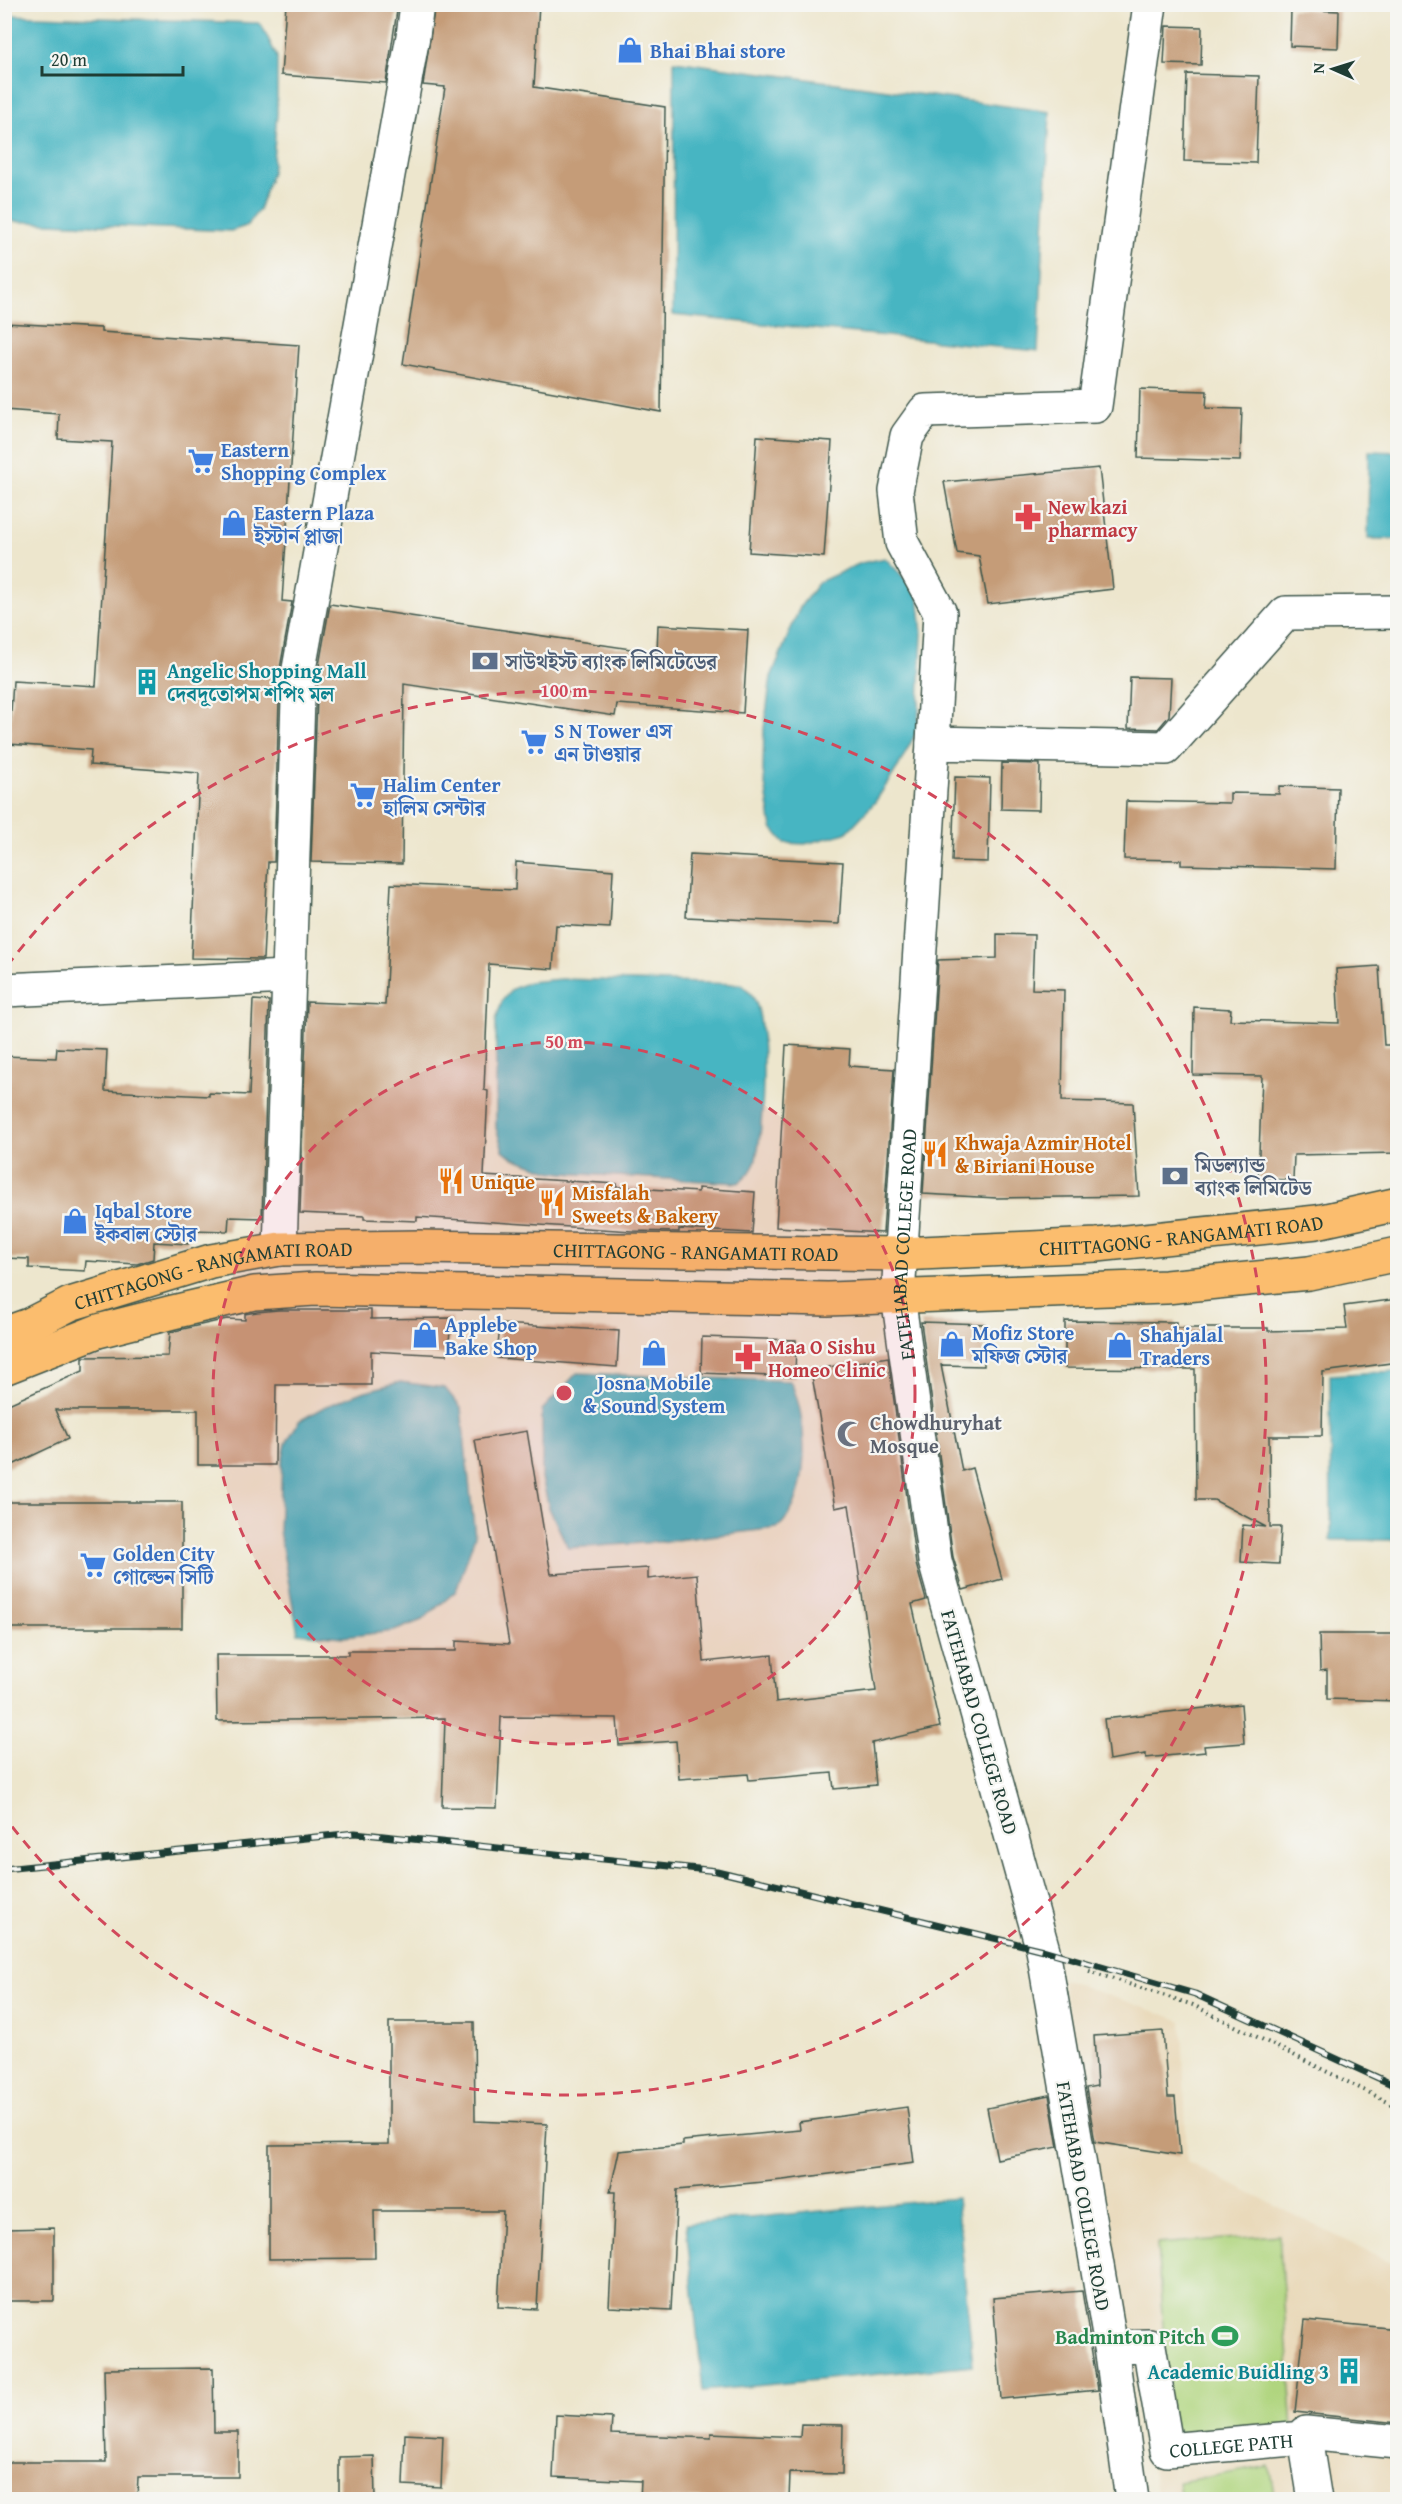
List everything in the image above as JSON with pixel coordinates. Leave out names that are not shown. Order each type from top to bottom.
[{"type":"highway","name":"CHITTAGONG - RANGAMATI ROAD","points":[[4,1334],[29,1325],[70,1304],[211,1261],[280,1249],[418,1247],[899,1254],[1097,1245],[1317,1222],[1398,1204]]},
{"type":"highway","name":"CHITTAGONG - RANGAMATI ROAD","points":[[4,1368],[98,1331],[254,1293],[315,1289],[828,1299],[1166,1287],[1309,1273],[1398,1254]]},
{"type":"street","points":[[280,1249],[299,669],[417,4]]},
{"type":"street","name":"FATEHABAD COLLEGE ROAD","points":[[1132,2499],[1111,2347],[1044,1964],[1044,1950],[935,1561],[898,1296],[940,613],[902,543],[896,491],[907,436],[925,411],[1095,406],[1150,4]]},
{"type":"street","points":[[933,743],[1166,748],[1286,613],[1398,612]]},
{"type":"street","points":[[4,990],[288,977]]},
{"type":"street","name":"COLLEGE PATH","points":[[1111,2347],[1149,2346],[1167,2450],[1305,2438],[1306,2433],[1398,2442]]},
{"type":"street","points":[[1305,2438],[1315,2499]]},
{"type":"path","points":[[1044,1964],[1090,1971],[1193,2005],[1398,2106]]},
{"type":"shaded area","points":[[1062,1979],[1182,2021],[1187,2162],[1397,2266],[1397,2499],[1157,2499]]},
{"type":"green space","name":"Badminton Pitch","points":[[1279,2235],[1293,2429],[1171,2438],[1157,2244]]},
{"type":"green space","points":[[1269,2466],[1275,2499],[1182,2499],[1179,2482]]},
{"type":"water","points":[[5,15],[258,23],[262,26],[277,57],[277,114],[272,172],[259,210],[246,226],[231,231],[5,221]]},
{"type":"water","points":[[674,61],[1050,112],[1038,351],[673,315]]},
{"type":"water","points":[[1369,451],[1397,452],[1397,539],[1368,539]]},
{"type":"water","points":[[885,558],[918,592],[922,634],[918,729],[898,767],[875,802],[846,833],[805,844],[785,843],[772,828],[763,771],[764,729],[771,677],[800,607],[819,582],[861,563]]},
{"type":"water","points":[[561,979],[740,984],[749,992],[757,1005],[761,1023],[763,1086],[758,1148],[754,1166],[746,1177],[738,1183],[564,1173],[549,1171],[513,1158],[503,1150],[496,1128],[496,1020],[502,1001],[512,989],[529,982]]},
{"type":"water","points":[[1397,1371],[1397,1540],[1331,1540],[1330,1375]]},
{"type":"water","points":[[577,1373],[790,1381],[801,1415],[804,1458],[802,1479],[788,1515],[777,1528],[659,1542],[568,1548],[549,1508],[542,1478],[542,1410]]},
{"type":"water","points":[[400,1382],[445,1388],[461,1408],[475,1536],[456,1591],[422,1620],[394,1631],[343,1637],[298,1633],[279,1531],[282,1462],[286,1443],[299,1421],[324,1407],[362,1392]]},
{"type":"water","points":[[957,2198],[973,2365],[703,2391],[686,2224]]},
{"type":"building","points":[[286,4],[398,4],[386,83],[281,75]]},
{"type":"building","points":[[435,4],[539,4],[534,87],[665,107],[661,412],[403,364],[445,87],[423,85]]},
{"type":"building","points":[[1291,9],[1339,11],[1338,48],[1290,46]]},
{"type":"building","points":[[1166,26],[1202,27],[1201,65],[1164,64]]},
{"type":"building","points":[[1187,74],[1259,76],[1256,163],[1184,161]]},
{"type":"building","points":[[4,323],[101,328],[101,332],[299,345],[282,601],[292,602],[280,668],[274,862],[268,862],[263,959],[191,958],[199,773],[90,765],[91,750],[9,744],[13,681],[96,686],[112,442],[58,439],[59,414],[4,410]]},
{"type":"building","points":[[1140,389],[1207,391],[1206,408],[1242,409],[1240,461],[1138,458]]},
{"type":"building","points":[[757,436],[832,441],[824,557],[749,552]]},
{"type":"building","name":"New kazi pharmacy","points":[[1099,468],[1113,589],[988,604],[979,556],[957,553],[944,482]]},
{"type":"building","points":[[330,604],[657,653],[658,625],[748,630],[743,713],[617,704],[615,716],[404,684],[402,864],[311,862],[318,671]]},
{"type":"building","points":[[1130,677],[1171,678],[1169,716],[1158,729],[1128,728]]},
{"type":"building","points":[[1002,763],[1040,764],[1039,810],[1001,809]]},
{"type":"building","points":[[955,777],[990,778],[988,862],[952,861]]},
{"type":"building","points":[[1279,786],[1338,788],[1336,869],[1181,865],[1181,860],[1124,859],[1126,801],[1230,803],[1230,793],[1279,794]]},
{"type":"building","points":[[690,854],[843,862],[839,924],[686,917]]},
{"type":"building","points":[[516,862],[613,870],[610,928],[556,925],[553,969],[489,964],[484,1090],[488,1091],[484,1176],[617,1184],[617,1187],[698,1192],[698,1188],[755,1192],[752,1233],[679,1229],[679,1232],[632,1231],[417,1217],[417,1221],[364,1219],[364,1216],[300,1213],[307,1002],[385,1005],[391,884],[515,890]]},
{"type":"building","points":[[997,934],[1034,935],[1032,989],[1064,990],[1062,1101],[1133,1103],[1139,1196],[997,1198],[923,1194],[938,960],[997,958]]},
{"type":"building","points":[[1379,966],[1384,1045],[1398,1045],[1398,1153],[1294,1155],[1293,1180],[1258,1179],[1262,1076],[1193,1075],[1194,1007],[1231,1009],[1230,1020],[1339,1023],[1336,969]]},
{"type":"building","points":[[253,1000],[269,1001],[262,1218],[229,1217],[228,1231],[189,1230],[188,1244],[154,1242],[153,1259],[137,1264],[86,1261],[85,1271],[29,1268],[29,1259],[4,1258],[4,1056],[56,1058],[57,1048],[107,1050],[105,1091],[209,1096],[209,1093],[249,1095]]},
{"type":"building","points":[[786,1045],[850,1049],[849,1066],[894,1069],[883,1233],[776,1227]]},
{"type":"building","points":[[1398,1299],[1398,1362],[1323,1372],[1322,1436],[1269,1436],[1270,1527],[1281,1527],[1279,1564],[1241,1562],[1243,1525],[1266,1527],[1214,1500],[1196,1500],[1195,1369],[1065,1368],[1065,1321],[1176,1322],[1176,1328],[1268,1328],[1268,1331],[1347,1329],[1344,1306]]},
{"type":"building","points":[[278,1310],[371,1310],[371,1319],[452,1318],[447,1355],[371,1351],[371,1385],[276,1385],[275,1465],[198,1465],[198,1410],[55,1410],[68,1439],[4,1469],[4,1406],[83,1371],[83,1357],[168,1356],[170,1332],[227,1319],[245,1320],[245,1314]]},
{"type":"building","points":[[921,1322],[985,1324],[984,1366],[941,1365],[962,1471],[972,1468],[1002,1579],[963,1590],[953,1557]]},
{"type":"building","points":[[500,1324],[619,1331],[617,1367],[497,1358]]},
{"type":"building","name":"Maa O Sishu Homeo Clinic","points":[[702,1337],[796,1340],[795,1377],[701,1373]]},
{"type":"building","points":[[888,1357],[916,1564],[926,1600],[912,1604],[940,1727],[872,1743],[876,1785],[834,1789],[832,1773],[749,1780],[748,1774],[679,1779],[676,1741],[619,1745],[617,1718],[501,1717],[497,1808],[442,1807],[445,1718],[217,1721],[216,1655],[348,1655],[348,1651],[456,1651],[456,1641],[509,1644],[475,1440],[527,1431],[551,1574],[648,1568],[648,1579],[697,1574],[704,1662],[772,1655],[776,1702],[876,1691],[849,1505],[835,1508],[811,1370]]},
{"type":"building","name":"Golden City গোল্ডেন সিটি","points":[[4,1502],[182,1502],[182,1628],[4,1628]]},
{"type":"building","points":[[1319,1634],[1398,1634],[1398,1701],[1327,1699],[1327,1670],[1320,1671]]},
{"type":"building","points":[[1241,1704],[1244,1743],[1204,1746],[1205,1752],[1146,1758],[1146,1754],[1109,1760],[1104,1719]]},
{"type":"building","points":[[389,2022],[474,2022],[475,2121],[547,2124],[537,2309],[498,2307],[503,2211],[374,2211],[375,2258],[269,2259],[269,2145],[389,2144]]},
{"type":"building","points":[[1163,2031],[1168,2097],[1175,2097],[1180,2155],[1095,2142],[1086,2088],[1097,2086],[1094,2036]]},
{"type":"building","points":[[1049,2095],[1058,2147],[997,2159],[987,2108]]},
{"type":"building","points":[[907,2107],[914,2163],[783,2180],[677,2190],[671,2310],[609,2307],[615,2192],[610,2192],[619,2151],[683,2145],[683,2141],[800,2130],[799,2122]]},
{"type":"building","points":[[54,2228],[54,2301],[6,2301],[5,2229]]},
{"type":"building","points":[[1082,2291],[1098,2390],[1001,2399],[993,2298]]},
{"type":"building","name":"Academic Buidling 3","points":[[1305,2320],[1398,2329],[1398,2423],[1295,2412]]},
{"type":"building","points":[[213,2368],[214,2432],[238,2432],[238,2477],[138,2477],[137,2499],[4,2499],[4,2462],[106,2462],[104,2369]]},
{"type":"building","points":[[556,2415],[612,2418],[611,2434],[711,2438],[711,2433],[800,2437],[801,2424],[843,2425],[842,2474],[790,2473],[789,2499],[640,2499],[641,2481],[553,2477]]},
{"type":"building","points":[[405,2434],[443,2436],[441,2487],[403,2485]]},
{"type":"building","points":[[374,2456],[375,2499],[339,2499],[339,2457]]},
{"type":"railway","points":[[4,1869],[355,1833],[717,1871],[1043,1950],[1195,1994],[1398,2087]]},
{"type":"place","name":"Bhai Bhai store","points":[[630,50]]},
{"type":"place","name":"Eastern Shopping Complex","points":[[201,461]]},
{"type":"place","name":"New kazi pharmacy","points":[[1028,517]]},
{"type":"place","name":"Eastern Plaza ইস্টার্ন প্লাজা","points":[[234,523]]},
{"type":"place","name":"সাউথইস্ট ব্যাংক লিমিটেডের","points":[[485,661]]},
{"type":"place","name":"Angelic Shopping Mall দেবদূতোপম শপিং মল","points":[[147,682]]},
{"type":"place","name":"S N Tower এস এন টাওয়ার","points":[[534,742]]},
{"type":"place","name":"Halim Center হালিম সেন্টার","points":[[363,795]]},
{"type":"place","name":"Khwaja Azmir Hotel & Biriani House","points":[[935,1154]]},
{"type":"place","name":"মিডল্যান্ড ব্যাংক লিমিটেড","points":[[1175,1176]]},
{"type":"place","name":"Unique","points":[[451,1181]]},
{"type":"place","name":"Misfalah Sweets & Bakery","points":[[552,1203]]},
{"type":"place","name":"Iqbal Store ইকবাল স্টোর","points":[[75,1221]]},
{"type":"place","name":"Applebe Bake Shop","points":[[425,1335]]},
{"type":"place","name":"Mofiz Store মফিজ স্টোর","points":[[952,1344]]},
{"type":"place","name":"Shahjalal Traders","points":[[1120,1345]]},
{"type":"place","name":"Josna Mobile & Sound System","points":[[654,1353]]},
{"type":"place","name":"Maa O Sishu Homeo Clinic","points":[[748,1357]]},
{"type":"place","name":"Chowdhuryhat Mosque","points":[[850,1434]]},
{"type":"place","name":"Golden City গোল্ডেন সিটি","points":[[93,1565]]},
{"type":"place","name":"Badminton Pitch","points":[[1225,2336]]},
{"type":"place","name":"Academic Buidling 3","points":[[1349,2371]]}]
